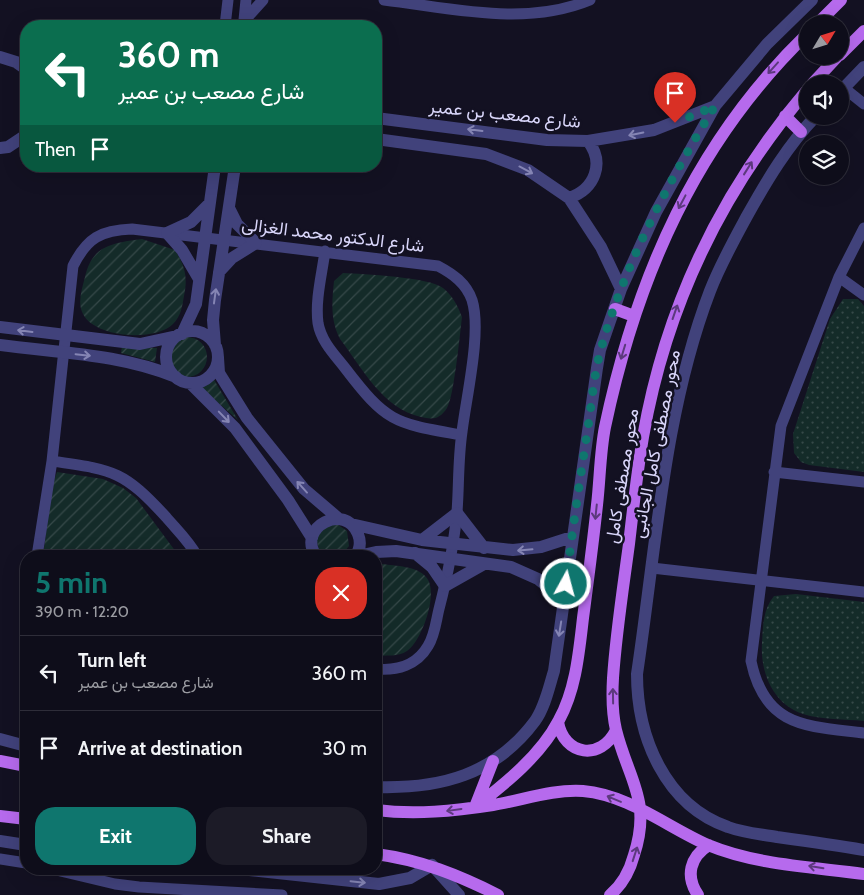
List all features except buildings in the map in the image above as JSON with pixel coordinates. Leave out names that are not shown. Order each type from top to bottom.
[{"type":"main road","points":[[826,15],[841,0]]},
{"type":"main road","points":[[849,45],[864,31]]},
{"type":"main road","name":"محور مصطفى كامل","points":[[475,807],[529,760],[558,722],[567,703],[578,662],[605,430],[619,364],[634,316],[666,233],[699,171],[725,129],[755,88],[799,42]]},
{"type":"main road","points":[[820,75],[830,65]]},
{"type":"main road","name":"محور مصطفى كامل","points":[[610,895],[626,876],[641,836],[641,810],[631,770],[616,730],[613,680],[643,438],[666,342],[686,282],[715,223],[763,144],[799,100]]},
{"type":"main road","points":[[785,116],[801,132]]},
{"type":"main road","points":[[615,309],[634,316]]},
{"type":"main road","points":[[558,722],[563,737],[569,744],[584,750],[600,748],[612,738],[616,730]]},
{"type":"main road","points":[[475,807],[493,760]]},
{"type":"main road","points":[[0,761],[20,765]]},
{"type":"main road","points":[[382,810],[433,812],[582,791],[607,795],[709,845],[770,861],[864,874]]},
{"type":"main road","points":[[0,816],[20,818]]},
{"type":"main road","points":[[698,895],[693,888],[691,868],[700,850],[709,845]]},
{"type":"main road","points":[[382,855],[432,865],[456,874],[498,895]]},
{"type":"street","points":[[244,20],[246,0]]},
{"type":"street","points":[[247,20],[263,0]]},
{"type":"street","points":[[384,0],[475,5],[507,15],[551,12],[583,1]]},
{"type":"street","points":[[382,787],[418,787],[439,784],[458,778],[493,760],[512,745],[536,720],[554,671],[599,359],[621,289],[656,212],[682,161],[715,106],[767,44],[812,0]]},
{"type":"street","points":[[225,3],[225,20]]},
{"type":"street","points":[[849,83],[864,67]]},
{"type":"street","points":[[849,94],[864,104]]},
{"type":"street","name":"شارع مصعب بن عمير","points":[[382,119],[548,140],[588,141],[654,130],[715,106]]},
{"type":"street","name":"محور مصطفى كامل الجانبى","points":[[808,125],[766,181],[711,290],[692,349],[677,412],[657,524],[637,674],[637,698],[640,721],[647,744],[676,791],[700,813],[729,828],[864,850]]},
{"type":"street","points":[[3,149],[20,139]]},
{"type":"street","points":[[382,140],[486,154],[528,170],[569,198],[601,246],[621,289]]},
{"type":"street","points":[[569,198],[580,194],[595,174],[596,151],[588,141]]},
{"type":"street","points":[[176,377],[169,369],[167,353],[170,344],[180,335],[193,313],[206,237],[214,172]]},
{"type":"street","points":[[233,172],[213,320],[219,373],[247,418],[304,489],[338,518],[351,524],[422,540],[484,548],[527,550],[572,537]]},
{"type":"street","points":[[199,279],[182,250],[167,233],[191,222],[209,204]]},
{"type":"street","points":[[219,272],[232,258],[256,243],[238,224],[229,208]]},
{"type":"street","points":[[864,228],[839,277],[782,421],[778,437],[751,661],[755,680],[764,698],[778,712],[795,722],[864,734]]},
{"type":"street","name":"شارع الدكتور محمد الغزالى","points":[[38,550],[52,461],[73,266],[81,251],[94,237],[113,229],[132,229],[438,266],[451,273],[467,290],[472,300],[475,322],[461,435],[457,513],[448,558],[445,586],[433,636],[421,656],[401,668],[382,669]]},
{"type":"street","points":[[325,251],[317,311],[323,337],[330,349],[370,400],[390,417],[415,427],[461,435]]},
{"type":"street","points":[[839,277],[864,295]]},
{"type":"street","points":[[0,327],[140,344],[192,332],[203,334],[215,345]]},
{"type":"street","points":[[0,345],[136,362],[190,383],[234,428],[288,500],[312,538]]},
{"type":"street","points":[[190,383],[209,376],[214,371],[218,358]]},
{"type":"street","points":[[52,461],[102,469],[122,476],[141,490],[194,550]]},
{"type":"street","points":[[774,472],[864,482]]},
{"type":"street","points":[[422,540],[457,513],[484,548]]},
{"type":"street","points":[[313,550],[312,538],[321,523],[338,518]]},
{"type":"street","points":[[351,524],[360,541],[358,550]]},
{"type":"street","points":[[382,552],[414,553],[511,567],[538,579],[564,600]]},
{"type":"street","points":[[414,553],[432,567],[445,586],[484,564]]},
{"type":"street","points":[[652,568],[864,592]]},
{"type":"street","points":[[0,739],[20,744]]},
{"type":"street","points":[[0,841],[20,844]]},
{"type":"street","points":[[0,859],[20,862]]},
{"type":"street","points":[[296,875],[379,884],[410,878],[432,865],[459,895]]},
{"type":"street","points":[[77,875],[139,888],[282,895]]},
{"type":"green space","points":[[142,239],[175,250],[181,261],[186,283],[183,304],[179,315],[173,324],[164,330],[153,333],[126,335],[100,328],[90,322],[83,314],[80,305],[81,291],[88,266],[98,252],[113,244]]},
{"type":"green space","points":[[343,273],[395,277],[436,284],[443,288],[454,301],[462,317],[456,364],[450,402],[439,416],[433,418],[421,417],[395,406],[374,386],[340,339],[332,310],[334,281]]},
{"type":"green space","points":[[843,299],[858,299],[864,306],[864,472],[809,465],[801,462],[794,453],[793,434],[830,319]]},
{"type":"green space","points":[[191,337],[198,340],[204,346],[207,357],[206,365],[198,374],[191,377],[183,377],[176,374],[168,365],[167,353],[170,346],[179,338]]},
{"type":"green space","points":[[122,346],[157,348],[155,362],[121,353]]},
{"type":"green space","points":[[213,378],[238,420],[200,387]]},
{"type":"green space","points":[[57,472],[103,479],[123,488],[136,498],[175,550],[44,550],[52,486]]},
{"type":"green space","points":[[334,522],[347,531],[349,546],[346,550],[319,550],[314,533]]},
{"type":"green space","points":[[382,564],[406,567],[422,573],[430,584],[430,605],[418,638],[407,651],[382,656]]},
{"type":"green space","points":[[796,594],[864,602],[864,721],[803,714],[784,703],[771,686],[763,665],[764,618],[770,601],[774,596]]},
{"type":"route","points":[[566,584],[600,350],[621,289],[656,212],[682,161],[715,106],[675,123]]}]
